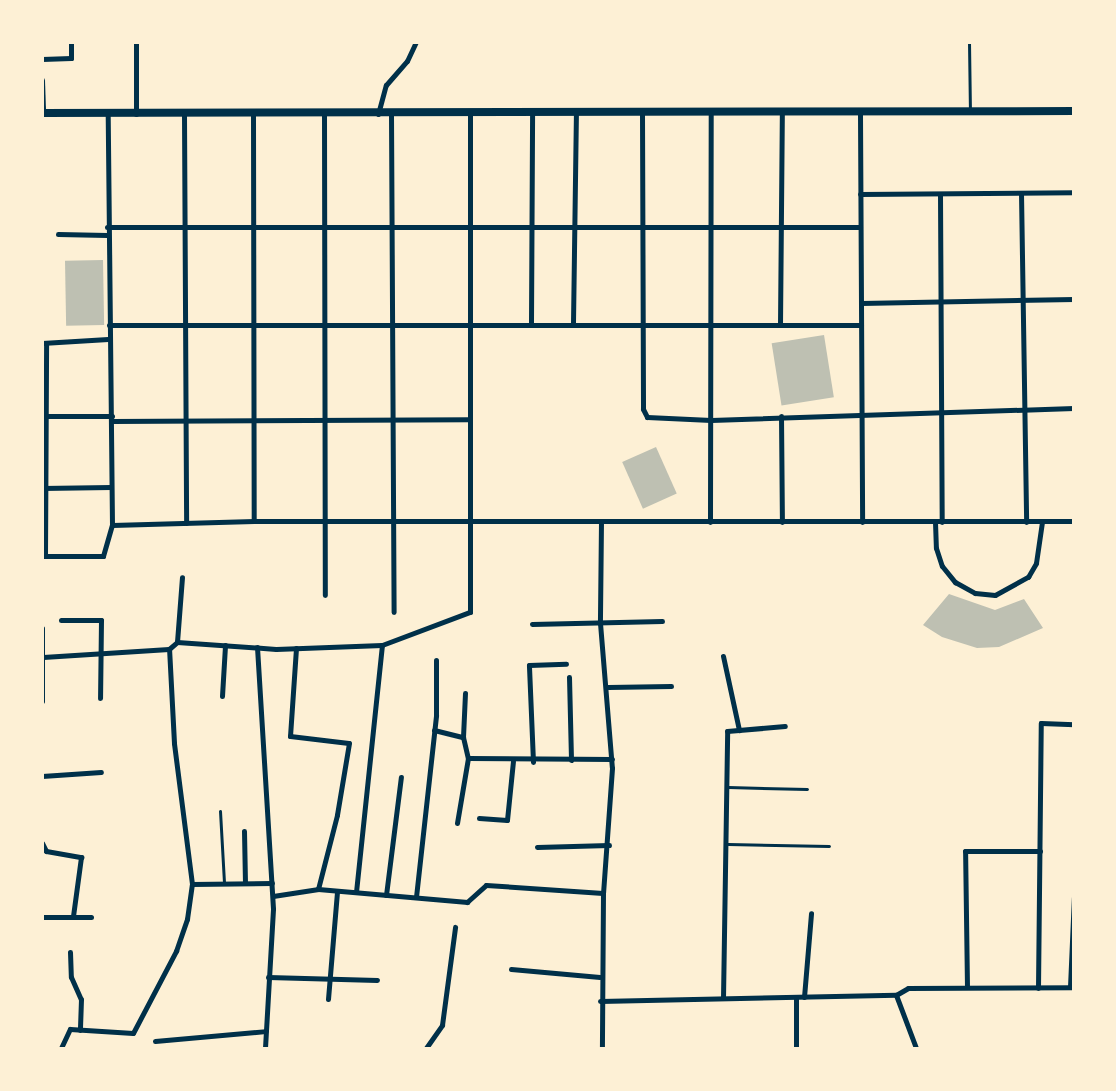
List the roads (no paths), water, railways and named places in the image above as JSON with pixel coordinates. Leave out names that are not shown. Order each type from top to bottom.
[{"type":"street","points":[[42,59],[71,58],[71,42]]},
{"type":"street","points":[[136,42],[136,114]]},
{"type":"street","points":[[378,114],[386,85],[407,61],[416,42]]},
{"type":"street","points":[[42,80],[43,113],[184,115],[470,113],[970,114],[1074,111]]},
{"type":"street","points":[[177,642],[258,648],[382,645],[470,612],[468,521],[470,113]]},
{"type":"street","points":[[108,114],[106,228],[108,340],[112,419],[112,525],[103,556],[44,556],[44,343],[108,340]]},
{"type":"street","points":[[324,114],[327,520],[325,595]]},
{"type":"street","points":[[391,114],[394,612]]},
{"type":"street","points":[[531,323],[532,114]]},
{"type":"street","points":[[573,323],[576,114]]},
{"type":"street","points":[[642,114],[643,409],[647,416],[712,420],[861,412],[1074,408]]},
{"type":"street","points":[[710,522],[713,325],[711,226],[712,114]]},
{"type":"street","points":[[780,326],[782,114]]},
{"type":"street","points":[[860,114],[862,522]]},
{"type":"street","points":[[184,115],[186,522]]},
{"type":"street","points":[[253,115],[256,420],[254,521]]},
{"type":"street","points":[[860,194],[1074,192]]},
{"type":"street","points":[[1020,193],[1026,409],[1026,522]]},
{"type":"street","points":[[940,194],[942,522]]},
{"type":"street","points":[[106,228],[470,224],[860,227]]},
{"type":"street","points":[[58,234],[107,235]]},
{"type":"street","points":[[861,303],[1074,299]]},
{"type":"street","points":[[109,325],[393,322],[780,326],[861,325]]},
{"type":"street","points":[[44,416],[185,421],[469,419]]},
{"type":"street","points":[[781,416],[782,522]]},
{"type":"street","points":[[44,488],[111,487]]},
{"type":"street","points":[[112,525],[327,520],[394,522],[1074,522]]},
{"type":"street","points":[[601,521],[600,623],[608,687],[612,759],[609,845],[603,894],[600,976],[602,1048]]},
{"type":"street","points":[[935,522],[936,548],[950,577],[975,593],[995,595],[1028,577],[1036,564],[1042,522]]},
{"type":"street","points":[[43,657],[169,649],[177,642],[182,577]]},
{"type":"street","points":[[61,620],[101,620],[100,698]]},
{"type":"street","points":[[532,624],[662,621]]},
{"type":"street","points":[[42,628],[42,701]]},
{"type":"street","points":[[222,696],[225,645]]},
{"type":"street","points":[[356,892],[382,645]]},
{"type":"street","points":[[258,648],[273,896],[265,1048]]},
{"type":"street","points":[[296,648],[290,736],[349,743],[338,815],[318,889]]},
{"type":"street","points":[[61,1048],[67,1030],[133,1033],[176,951],[192,884],[174,743],[169,649]]},
{"type":"street","points":[[723,656],[739,730]]},
{"type":"street","points":[[416,898],[434,730],[436,660]]},
{"type":"street","points":[[533,762],[529,665],[566,664]]},
{"type":"street","points":[[569,677],[571,760]]},
{"type":"street","points":[[608,687],[671,686]]},
{"type":"street","points":[[457,823],[468,758],[463,737],[465,693]]},
{"type":"street","points":[[1038,988],[1041,723],[1074,724]]},
{"type":"street","points":[[723,998],[728,844],[727,731],[785,726]]},
{"type":"street","points":[[434,730],[463,737]]},
{"type":"street","points":[[468,758],[533,762],[612,759]]},
{"type":"street","points":[[479,818],[507,820],[513,760]]},
{"type":"street","points":[[42,776],[101,772]]},
{"type":"street","points":[[386,895],[401,777]]},
{"type":"street","points":[[244,831],[246,883]]},
{"type":"street","points":[[42,843],[46,851],[81,857],[73,916]]},
{"type":"street","points":[[536,847],[609,845]]},
{"type":"street","points":[[967,987],[965,851],[1040,851]]},
{"type":"street","points":[[192,884],[272,882]]},
{"type":"street","points":[[273,896],[318,889],[467,902],[486,885],[603,894]]},
{"type":"street","points":[[328,999],[337,891]]},
{"type":"street","points":[[600,1001],[896,995],[908,988],[1072,987],[1074,897]]},
{"type":"street","points":[[804,997],[811,912]]},
{"type":"street","points":[[42,917],[91,917]]},
{"type":"street","points":[[426,1048],[442,1025],[455,927]]},
{"type":"street","points":[[70,952],[71,977],[81,999],[80,1030]]},
{"type":"street","points":[[511,969],[600,976]]},
{"type":"street","points":[[268,977],[377,980]]},
{"type":"street","points":[[896,995],[916,1048]]},
{"type":"street","points":[[796,997],[796,1048]]},
{"type":"street","points":[[155,1041],[266,1031]]},
{"type":"lane","points":[[969,42],[970,114]]},
{"type":"lane","points":[[728,787],[807,789]]},
{"type":"lane","points":[[220,811],[224,883]]},
{"type":"lane","points":[[728,844],[829,846]]}]
